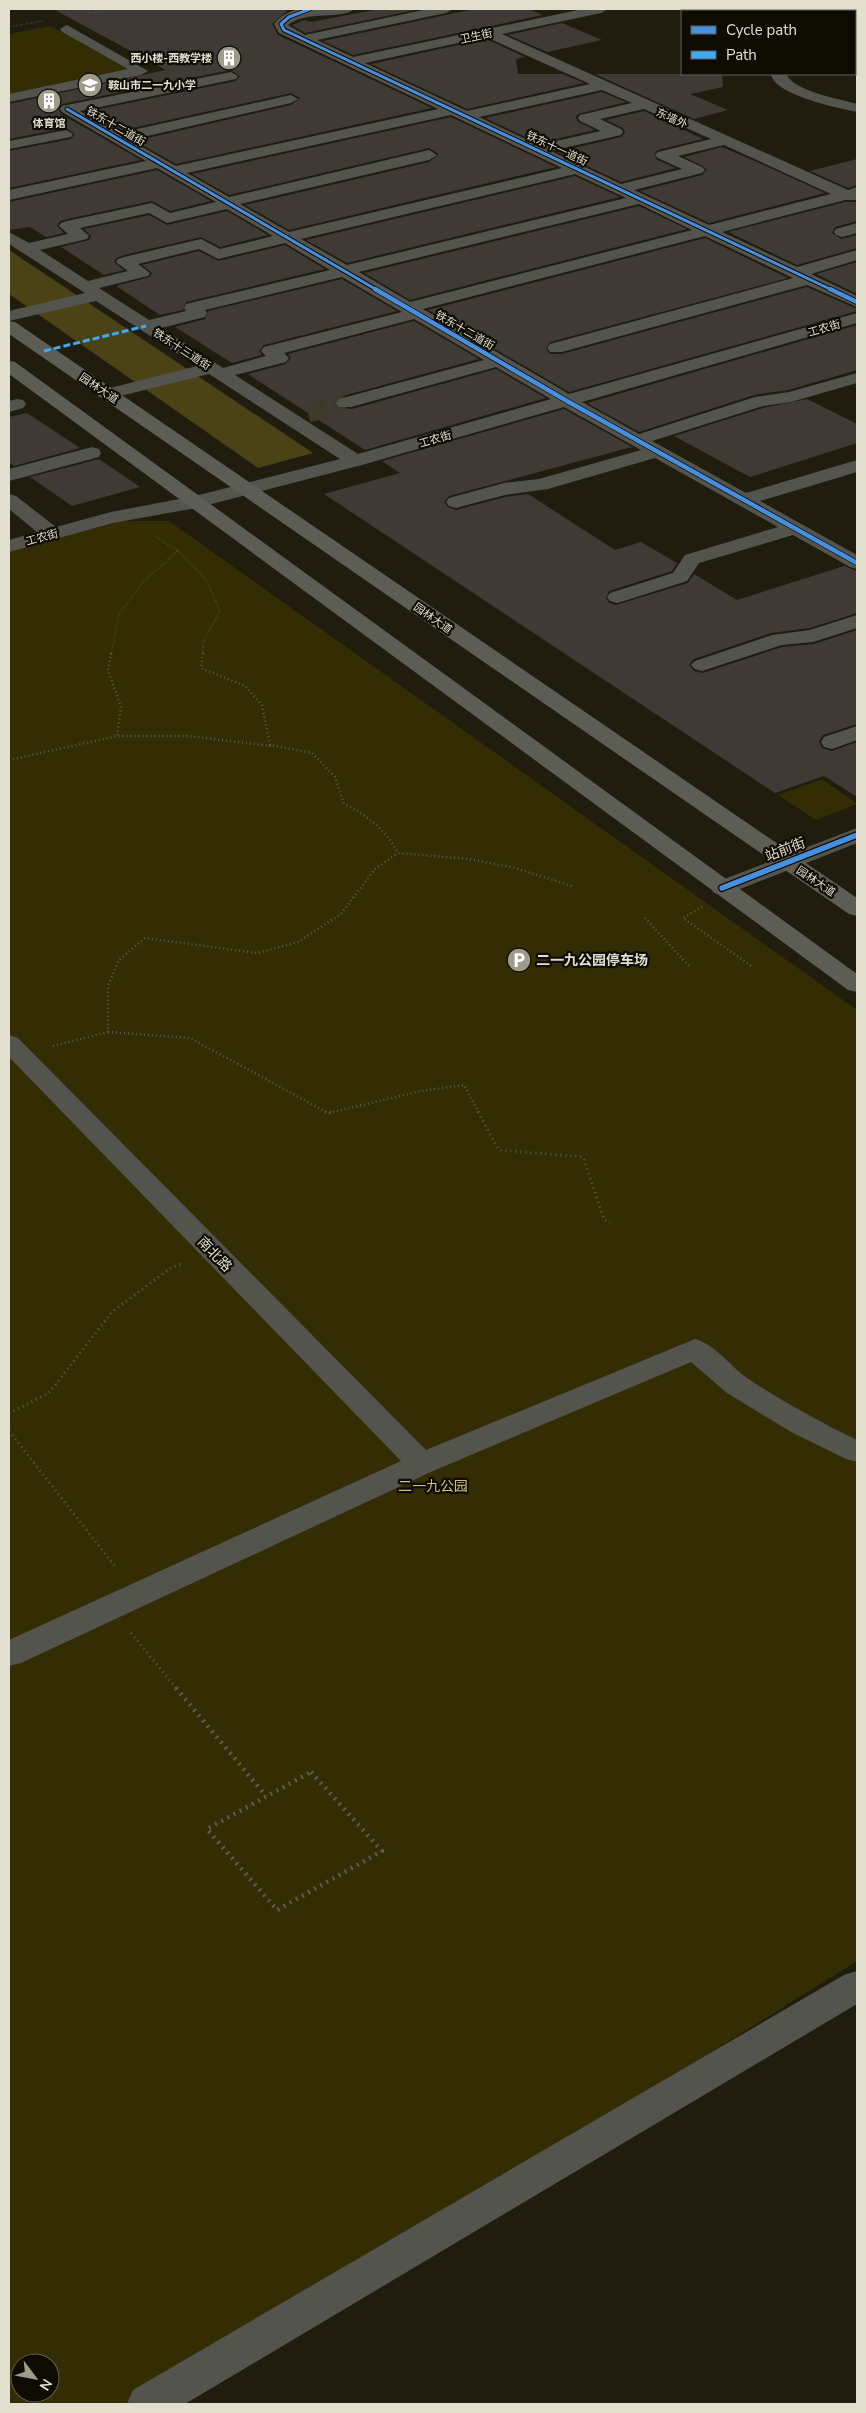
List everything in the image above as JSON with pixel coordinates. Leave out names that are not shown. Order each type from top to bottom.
[{"type":"main road","name":"园林大道","points":[[9,326],[857,909]]},
{"type":"main road","points":[[9,366],[857,985]]},
{"type":"street","points":[[306,11],[347,9]]},
{"type":"street","points":[[303,39],[446,9]]},
{"type":"street","name":"卫生街","points":[[351,62],[601,9]]},
{"type":"street","name":"铁东十一道街","points":[[306,11],[289,17],[281,24],[284,30],[857,302]]},
{"type":"street","points":[[9,98],[141,71],[67,29]]},
{"type":"street","name":"东墙外","points":[[488,33],[723,141],[854,195]]},
{"type":"street","points":[[777,75],[785,83],[800,91],[857,108]]},
{"type":"street","name":"铁东十二道街","points":[[231,76],[67,109],[567,401],[857,563]]},
{"type":"street","points":[[9,195],[601,86]]},
{"type":"street","points":[[117,138],[290,99]]},
{"type":"street","points":[[536,150],[616,132],[585,118],[643,104]]},
{"type":"street","points":[[9,145],[66,134]]},
{"type":"street","points":[[619,189],[698,170],[663,154],[723,141]]},
{"type":"street","points":[[26,248],[82,236],[67,226],[152,208],[168,218],[429,155]]},
{"type":"street","points":[[9,316],[142,273],[124,262],[201,244],[218,254],[576,169]]},
{"type":"street","points":[[108,394],[280,358],[270,352],[705,231],[854,195]]},
{"type":"street","points":[[146,326],[199,313],[192,308],[641,199]]},
{"type":"street","name":"铁东十三道街","points":[[9,237],[355,461]]},
{"type":"street","points":[[556,348],[857,255]]},
{"type":"street","points":[[679,299],[798,274]]},
{"type":"street","name":"工农街","points":[[9,546],[146,510],[196,502],[355,461],[857,318]]},
{"type":"street","points":[[345,403],[499,361]]},
{"type":"street","points":[[637,440],[761,401],[791,397],[857,378]]},
{"type":"street","points":[[288,418],[308,413]]},
{"type":"street","points":[[456,502],[504,489],[541,485],[657,451]]},
{"type":"street","points":[[9,475],[92,454]]},
{"type":"street","points":[[744,500],[857,466]]},
{"type":"street","points":[[9,561],[140,525],[196,502],[242,499],[271,507]]},
{"type":"street","points":[[9,500],[52,534]]},
{"type":"street","points":[[616,597],[680,577],[692,560],[795,528]]},
{"type":"street","points":[[702,665],[779,639],[813,636],[857,621]]},
{"type":"street","points":[[832,742],[857,733]]},
{"type":"street","name":"站前街","points":[[722,888],[857,835]]},
{"type":"street","name":"南北路","points":[[14,1048],[422,1464]]},
{"type":"street","points":[[9,1654],[422,1464],[695,1349],[737,1386],[804,1426],[857,1452]]},
{"type":"street","points":[[148,2404],[857,1986]]},
{"type":"path","points":[[140,525],[178,551],[207,581],[220,611],[204,640],[201,668],[245,686],[262,705],[270,745],[312,753],[335,777],[344,804],[372,818],[389,837],[398,854]]},
{"type":"path","points":[[118,736],[121,707],[108,670],[119,614],[144,581],[178,551]]},
{"type":"path","points":[[9,760],[118,736],[189,736],[287,748]]},
{"type":"path","points":[[108,1032],[108,986],[119,960],[145,938],[257,953],[298,942],[341,914],[375,869],[398,854],[470,859],[515,868],[572,886]]},
{"type":"path","points":[[645,918],[691,968]]},
{"type":"path","points":[[14,1048],[108,1032],[190,1038],[328,1113],[421,1091],[464,1085],[499,1150],[583,1157],[604,1219],[610,1223]]},
{"type":"path","points":[[9,1413],[49,1393],[113,1311],[172,1267],[215,1255]]},
{"type":"path","points":[[9,1431],[137,1595]]},
{"type":"path","points":[[110,1607],[266,1796]]},
{"type":"path","points":[[311,1772],[382,1850],[277,1910],[207,1829],[266,1796],[311,1772]]},
{"type":"green space","points":[[50,26],[132,71],[9,96],[9,34]]},
{"type":"green space","name":"二一九公园","points":[[122,521],[169,521],[857,1010],[857,1961],[149,2404],[9,2404],[9,551]]},
{"type":"green space","points":[[822,779],[857,804],[816,820],[778,795]]},
{"type":"shaded area","points":[[9,250],[313,453],[258,468],[9,294]]},
{"type":"building","points":[[53,9],[282,9],[287,11],[272,24],[278,35],[432,108],[176,164],[135,141],[291,105],[300,98],[291,93],[119,131],[85,112],[236,81],[240,76],[231,70],[62,104],[58,108],[61,114],[141,160],[9,188],[9,151],[71,139],[75,134],[66,128],[9,139],[9,104],[166,70]]},
{"type":"building","points":[[379,9],[415,10],[305,33],[292,25],[304,20],[311,22]]},
{"type":"building","points":[[474,9],[528,9],[543,15],[353,55],[323,41]]},
{"type":"building","points":[[562,23],[602,40],[547,52],[508,35]]},
{"type":"building","points":[[486,39],[525,57],[516,59],[518,74],[563,74],[584,83],[467,109],[371,64]]},
{"type":"building","points":[[595,74],[722,75],[723,87],[690,94],[728,110],[694,119]]},
{"type":"building","points":[[602,92],[626,102],[578,114],[576,117],[578,122],[595,130],[538,143],[485,118]]},
{"type":"building","points":[[644,111],[703,139],[658,150],[654,154],[657,160],[676,168],[621,182],[557,152],[621,137],[625,133],[623,128],[606,120]]},
{"type":"building","points":[[451,117],[556,167],[289,230],[245,205],[429,162],[439,154],[429,148],[229,195],[192,174]]},
{"type":"building","points":[[722,147],[825,193],[709,223],[640,191],[702,175],[707,170],[703,166],[684,157]]},
{"type":"building","points":[[857,159],[857,185],[848,188],[810,171]]},
{"type":"building","points":[[157,170],[211,201],[170,211],[152,201],[67,219],[60,221],[57,226],[64,233],[46,237],[30,227],[9,230],[9,202]]},
{"type":"building","points":[[575,176],[620,197],[347,263],[306,240]]},
{"type":"building","points":[[845,202],[857,202],[857,221],[835,227],[832,233],[841,239],[857,235],[857,248],[797,265],[728,232]]},
{"type":"building","points":[[639,206],[687,229],[410,300],[364,273]]},
{"type":"building","points":[[227,211],[268,235],[220,247],[201,237],[124,255],[116,258],[114,262],[124,270],[104,275],[61,247],[89,240],[91,236],[84,229],[149,215],[167,225]]},
{"type":"building","points":[[705,238],[788,278],[550,342],[546,349],[550,354],[562,354],[807,287],[857,309],[857,311],[569,392],[428,310]]},
{"type":"building","points":[[285,245],[325,269],[186,302],[183,310],[160,315],[116,286],[150,277],[152,273],[142,265],[199,251],[218,261]]},
{"type":"building","points":[[857,262],[857,294],[816,274]]},
{"type":"building","points":[[342,279],[397,311],[264,345],[259,351],[262,355],[232,363],[175,327],[205,319],[208,311]]},
{"type":"building","points":[[414,321],[479,359],[339,397],[334,403],[338,408],[352,409],[496,369],[546,398],[365,450],[248,374],[286,364],[291,358],[288,354]]},
{"type":"building","points":[[857,325],[857,370],[788,390],[754,395],[639,432],[587,403]]},
{"type":"building","points":[[807,399],[857,424],[857,443],[750,477],[674,436],[763,408]]},
{"type":"building","points":[[564,409],[632,447],[449,496],[444,502],[448,507],[456,510],[505,497],[528,494],[615,550],[641,542],[677,563],[672,571],[609,591],[606,598],[609,603],[616,605],[688,583],[694,574],[737,600],[844,566],[857,571],[857,613],[810,628],[771,633],[694,659],[689,665],[694,671],[703,673],[782,647],[814,644],[857,630],[857,724],[823,735],[819,741],[822,748],[832,751],[857,742],[857,797],[824,776],[775,793],[324,494],[400,473],[382,461]]},
{"type":"building","points":[[27,413],[80,448],[14,466],[9,463],[9,417]]},
{"type":"building","points":[[99,459],[140,487],[72,506],[30,477]]},
{"type":"tunnel","points":[[308,413],[345,403]]},
{"type":"marked path","points":[[44,351],[146,326]]},
{"type":"cycle path","points":[[310,9],[289,17],[281,24],[284,30],[857,302]]},
{"type":"cycle path","points":[[67,109],[567,401],[857,563]]},
{"type":"cycle path","points":[[722,888],[857,835]]},
{"type":"place","name":"西小楼-西教学楼","points":[[229,58]]},
{"type":"place","name":"鞍山市二一九小学","points":[[90,85]]},
{"type":"place","name":"体育馆","points":[[49,101]]},
{"type":"place","name":"二一九公园停车场","points":[[519,960]]}]
